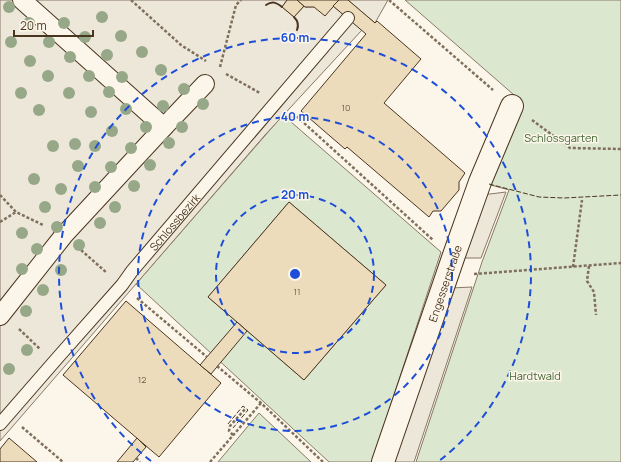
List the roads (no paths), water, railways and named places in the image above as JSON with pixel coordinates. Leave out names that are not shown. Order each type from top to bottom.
[{"type":"street","points":[[22,0],[164,127]]},
{"type":"street","points":[[1,315],[64,235],[205,84]]},
{"type":"street","name":"Engesserstraße","points":[[383,462],[480,182],[512,106]]},
{"type":"lane","name":"Schlossbezirk","points":[[4,419],[122,285],[132,271],[348,18]]},
{"type":"park label","name":"Schlossgarten","points":[[561,137]]},
{"type":"park label","name":"Hardtwald","points":[[535,375]]}]
